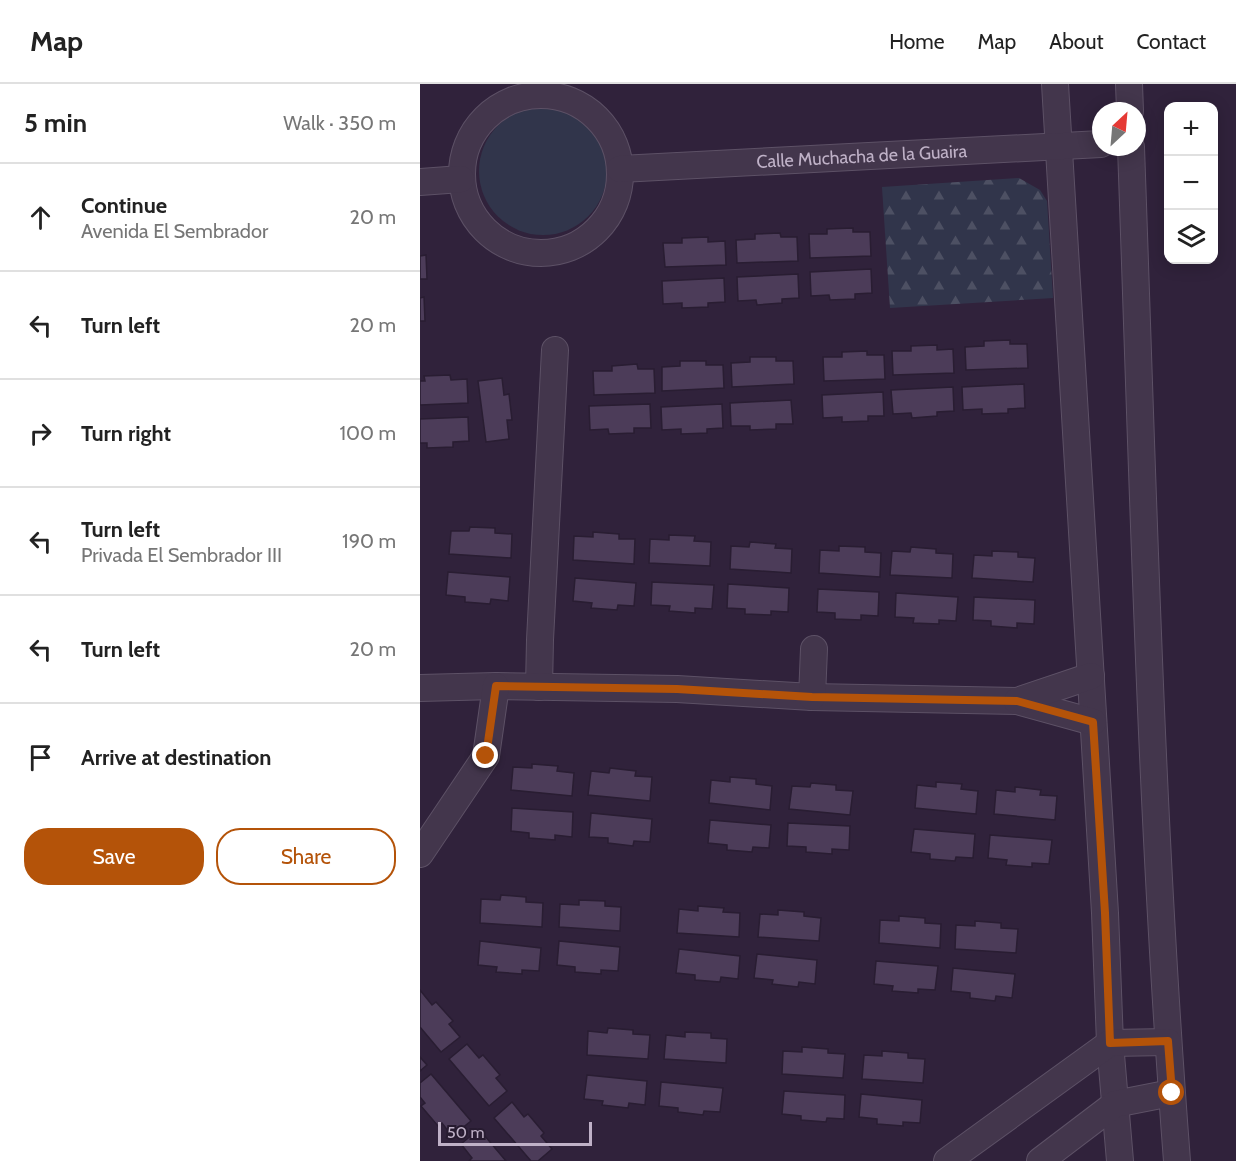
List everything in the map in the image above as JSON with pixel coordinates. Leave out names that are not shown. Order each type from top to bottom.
[{"type":"street","points":[[1055,84],[1104,901],[1110,1043],[1120,1161]]},
{"type":"street","points":[[1129,84],[1130,102]]},
{"type":"street","points":[[549,95],[576,103],[598,119],[614,142],[620,169],[618,194],[608,217],[598,229],[571,248],[546,254],[521,251],[498,241],[480,225],[467,203],[461,179],[464,152],[476,127],[496,108],[522,97],[549,95]]},
{"type":"street","name":"Calle Muchacha de la Guaira","points":[[620,169],[1092,145]]},
{"type":"street","points":[[1131,156],[1152,726],[1168,1041],[1177,1161]]},
{"type":"street","points":[[420,182],[461,179]]},
{"type":"street","points":[[539,687],[555,350]]},
{"type":"street","points":[[812,697],[814,649]]},
{"type":"street","points":[[1017,701],[1090,676]]},
{"type":"street","points":[[420,688],[496,686],[677,689],[812,697],[1017,701],[1093,722]]},
{"type":"street","points":[[420,854],[486,756],[496,686]]},
{"type":"street","points":[[947,1161],[1110,1043],[1168,1041]]},
{"type":"street","points":[[1040,1161],[1115,1104],[1172,1093]]},
{"type":"green space","points":[[543,107],[568,111],[589,125],[603,146],[607,171],[603,196],[589,217],[568,231],[543,235],[518,231],[497,217],[483,196],[479,171],[483,146],[497,125],[518,111]]},
{"type":"green space","points":[[1019,178],[1040,190],[1047,201],[1053,298],[890,308],[882,187]]},
{"type":"building","points":[[853,228],[853,232],[870,232],[871,256],[810,258],[809,234],[827,234],[827,229]]},
{"type":"building","points":[[780,233],[781,237],[797,237],[798,261],[737,263],[736,240],[755,239],[755,234]]},
{"type":"building","points":[[708,237],[708,242],[725,241],[726,265],[665,267],[663,243],[682,243],[682,238]]},
{"type":"building","points":[[426,255],[427,279],[420,279],[420,256]]},
{"type":"building","points":[[871,269],[872,293],[855,294],[855,299],[830,300],[829,295],[811,296],[810,272]]},
{"type":"building","points":[[798,274],[799,298],[782,299],[782,303],[757,305],[756,300],[738,301],[737,277]]},
{"type":"building","points":[[724,278],[725,302],[708,303],[708,307],[682,308],[682,303],[663,304],[662,281]]},
{"type":"building","points":[[424,297],[425,321],[420,321],[420,298]]},
{"type":"building","points":[[1010,340],[1010,344],[1027,344],[1028,368],[966,370],[965,347],[984,346],[984,341]]},
{"type":"building","points":[[937,345],[937,350],[953,349],[954,373],[893,375],[892,351],[911,351],[911,346]]},
{"type":"building","points":[[867,351],[867,355],[884,355],[885,379],[824,381],[823,357],[842,357],[842,352]]},
{"type":"building","points":[[750,357],[776,357],[776,361],[793,361],[794,384],[732,387],[731,363],[750,362]]},
{"type":"building","points":[[680,361],[706,361],[706,365],[723,365],[724,388],[662,391],[662,367],[680,366]]},
{"type":"building","points":[[637,364],[638,369],[654,369],[655,393],[594,395],[593,371],[612,371],[612,366]]},
{"type":"building","points":[[450,375],[451,380],[467,379],[468,403],[420,405],[420,381],[425,381],[424,376]]},
{"type":"building","points":[[502,378],[504,395],[509,394],[512,420],[507,420],[509,439],[486,442],[478,381]]},
{"type":"building","points":[[1024,384],[1025,408],[1008,409],[1008,413],[982,414],[982,409],[963,410],[962,387]]},
{"type":"building","points":[[953,387],[954,411],[937,412],[937,416],[912,418],[911,413],[893,414],[891,390]]},
{"type":"building","points":[[883,392],[884,416],[868,416],[868,421],[842,422],[842,417],[823,418],[822,395]]},
{"type":"building","points":[[791,400],[793,424],[776,424],[776,429],[750,430],[750,426],[731,426],[730,403]]},
{"type":"building","points":[[650,404],[651,428],[634,428],[634,433],[609,434],[608,429],[590,430],[589,406]]},
{"type":"building","points":[[722,404],[723,428],[707,429],[707,433],[681,434],[681,429],[662,430],[661,407]]},
{"type":"building","points":[[468,417],[469,441],[453,442],[453,447],[427,448],[427,443],[420,443],[420,419]]},
{"type":"building","points":[[470,527],[495,528],[495,533],[512,534],[511,558],[449,554],[451,531],[469,531]]},
{"type":"building","points":[[593,532],[619,534],[619,539],[635,539],[634,564],[573,560],[574,536],[593,537]]},
{"type":"building","points":[[669,535],[695,536],[694,541],[711,542],[710,566],[649,563],[650,539],[669,540]]},
{"type":"building","points":[[750,542],[776,544],[775,548],[792,549],[791,573],[730,569],[731,546],[749,547]]},
{"type":"building","points":[[839,546],[865,547],[865,552],[881,553],[880,577],[819,573],[820,550],[839,551]]},
{"type":"building","points":[[911,547],[936,549],[936,553],[953,554],[952,578],[890,575],[892,551],[910,552]]},
{"type":"building","points":[[992,551],[1018,552],[1018,557],[1035,558],[1033,582],[972,578],[974,555],[992,556]]},
{"type":"building","points":[[448,572],[510,577],[508,601],[491,599],[490,604],[465,602],[465,597],[446,595]]},
{"type":"building","points":[[575,578],[636,583],[634,606],[618,605],[617,610],[591,608],[592,603],[573,601]]},
{"type":"building","points":[[652,582],[714,585],[712,609],[695,608],[695,613],[669,611],[670,606],[651,605]]},
{"type":"building","points":[[728,584],[789,588],[788,612],[771,611],[771,615],[745,614],[745,609],[727,608]]},
{"type":"building","points":[[818,589],[879,592],[878,616],[861,615],[861,620],[835,619],[835,613],[817,612]]},
{"type":"building","points":[[896,593],[958,597],[956,621],[939,620],[939,624],[913,623],[914,618],[895,617]]},
{"type":"building","points":[[974,597],[1035,600],[1034,624],[1017,623],[1017,628],[991,626],[991,621],[973,620]]},
{"type":"building","points":[[532,764],[558,766],[557,771],[574,773],[572,796],[511,790],[513,767],[532,768]]},
{"type":"building","points":[[610,768],[636,771],[635,776],[652,777],[650,801],[588,795],[591,771],[609,773]]},
{"type":"building","points":[[730,777],[756,779],[756,784],[772,786],[770,810],[709,803],[711,780],[730,782]]},
{"type":"building","points":[[936,782],[962,784],[961,789],[978,791],[976,814],[915,808],[917,785],[936,787]]},
{"type":"building","points":[[811,783],[836,785],[836,790],[853,791],[850,815],[789,809],[792,786],[810,787]]},
{"type":"building","points":[[1015,787],[1041,790],[1040,795],[1057,796],[1055,820],[994,814],[996,790],[1015,792]]},
{"type":"building","points":[[512,808],[573,812],[572,837],[555,835],[555,840],[529,838],[529,833],[511,831]]},
{"type":"building","points":[[591,813],[652,819],[650,842],[634,841],[633,846],[608,843],[608,838],[589,837]]},
{"type":"building","points":[[710,820],[771,825],[769,848],[753,847],[752,852],[727,850],[727,845],[708,843]]},
{"type":"building","points":[[788,823],[850,826],[849,850],[832,849],[832,854],[806,852],[806,847],[787,846]]},
{"type":"building","points":[[914,829],[975,834],[973,858],[956,857],[955,861],[930,859],[930,854],[911,852]]},
{"type":"building","points":[[990,835],[1052,840],[1049,864],[1032,863],[1032,867],[1006,865],[1007,860],[988,858]]},
{"type":"building","points":[[501,895],[526,897],[526,902],[543,903],[542,927],[480,923],[481,899],[500,900]]},
{"type":"building","points":[[579,900],[605,901],[605,906],[621,907],[620,931],[559,927],[560,904],[579,905]]},
{"type":"building","points":[[698,906],[724,908],[723,912],[740,913],[739,937],[677,933],[679,909],[698,911]]},
{"type":"building","points":[[778,910],[804,912],[804,916],[821,918],[819,941],[758,937],[760,914],[778,915]]},
{"type":"building","points":[[899,916],[925,918],[925,923],[941,924],[940,948],[879,943],[880,920],[899,921]]},
{"type":"building","points":[[975,921],[1001,923],[1001,928],[1018,929],[1016,953],[955,949],[956,925],[975,926]]},
{"type":"building","points":[[480,941],[541,948],[539,971],[522,970],[522,974],[496,972],[497,967],[478,965]]},
{"type":"building","points":[[559,941],[620,947],[618,971],[601,970],[601,974],[575,972],[575,967],[557,965]]},
{"type":"building","points":[[679,949],[740,956],[738,979],[721,977],[720,982],[695,980],[695,975],[676,973]]},
{"type":"building","points":[[757,954],[817,960],[815,984],[799,982],[798,987],[772,984],[773,980],[754,978]]},
{"type":"building","points":[[876,961],[938,966],[935,990],[918,989],[918,993],[892,991],[893,986],[874,984]]},
{"type":"building","points":[[953,968],[1015,974],[1012,998],[996,996],[995,1001],[970,998],[970,993],[951,991]]},
{"type":"building","points":[[420,990],[432,1005],[436,1002],[453,1021],[449,1024],[460,1037],[441,1052],[420,1027]]},
{"type":"building","points":[[608,1028],[633,1030],[633,1034],[650,1035],[648,1059],[587,1055],[588,1031],[607,1033]]},
{"type":"building","points":[[685,1032],[711,1033],[711,1038],[727,1039],[726,1063],[664,1059],[666,1035],[685,1037]]},
{"type":"building","points":[[467,1044],[479,1058],[483,1055],[500,1075],[496,1078],[507,1091],[489,1106],[449,1059]]},
{"type":"building","points":[[802,1047],[828,1049],[828,1053],[845,1054],[843,1078],[782,1074],[783,1051],[802,1052]]},
{"type":"building","points":[[882,1051],[908,1053],[908,1058],[925,1059],[923,1083],[862,1079],[864,1055],[882,1056]]},
{"type":"building","points":[[420,1057],[427,1065],[420,1071]]},
{"type":"building","points":[[431,1074],[471,1121],[452,1136],[442,1123],[438,1126],[421,1106],[425,1103],[420,1097],[420,1083]]},
{"type":"building","points":[[587,1075],[647,1081],[645,1105],[629,1103],[628,1108],[602,1105],[603,1101],[584,1099]]},
{"type":"building","points":[[661,1082],[723,1088],[720,1112],[704,1111],[703,1115],[678,1112],[678,1108],[659,1106]]},
{"type":"building","points":[[784,1091],[845,1095],[844,1119],[827,1118],[826,1122],[801,1120],[801,1116],[782,1114]]},
{"type":"building","points":[[861,1094],[922,1100],[920,1123],[903,1122],[903,1126],[877,1124],[877,1119],[859,1117]]},
{"type":"building","points":[[512,1102],[524,1117],[528,1114],[544,1133],[541,1136],[552,1149],[538,1161],[531,1161],[494,1118]]},
{"type":"building","points":[[479,1129],[506,1161],[469,1161],[472,1158],[461,1144]]},
{"type":"route","points":[[486,756],[496,686],[677,689],[812,697],[1017,701],[1093,722],[1105,913],[1110,1043],[1168,1041],[1172,1093]]}]
